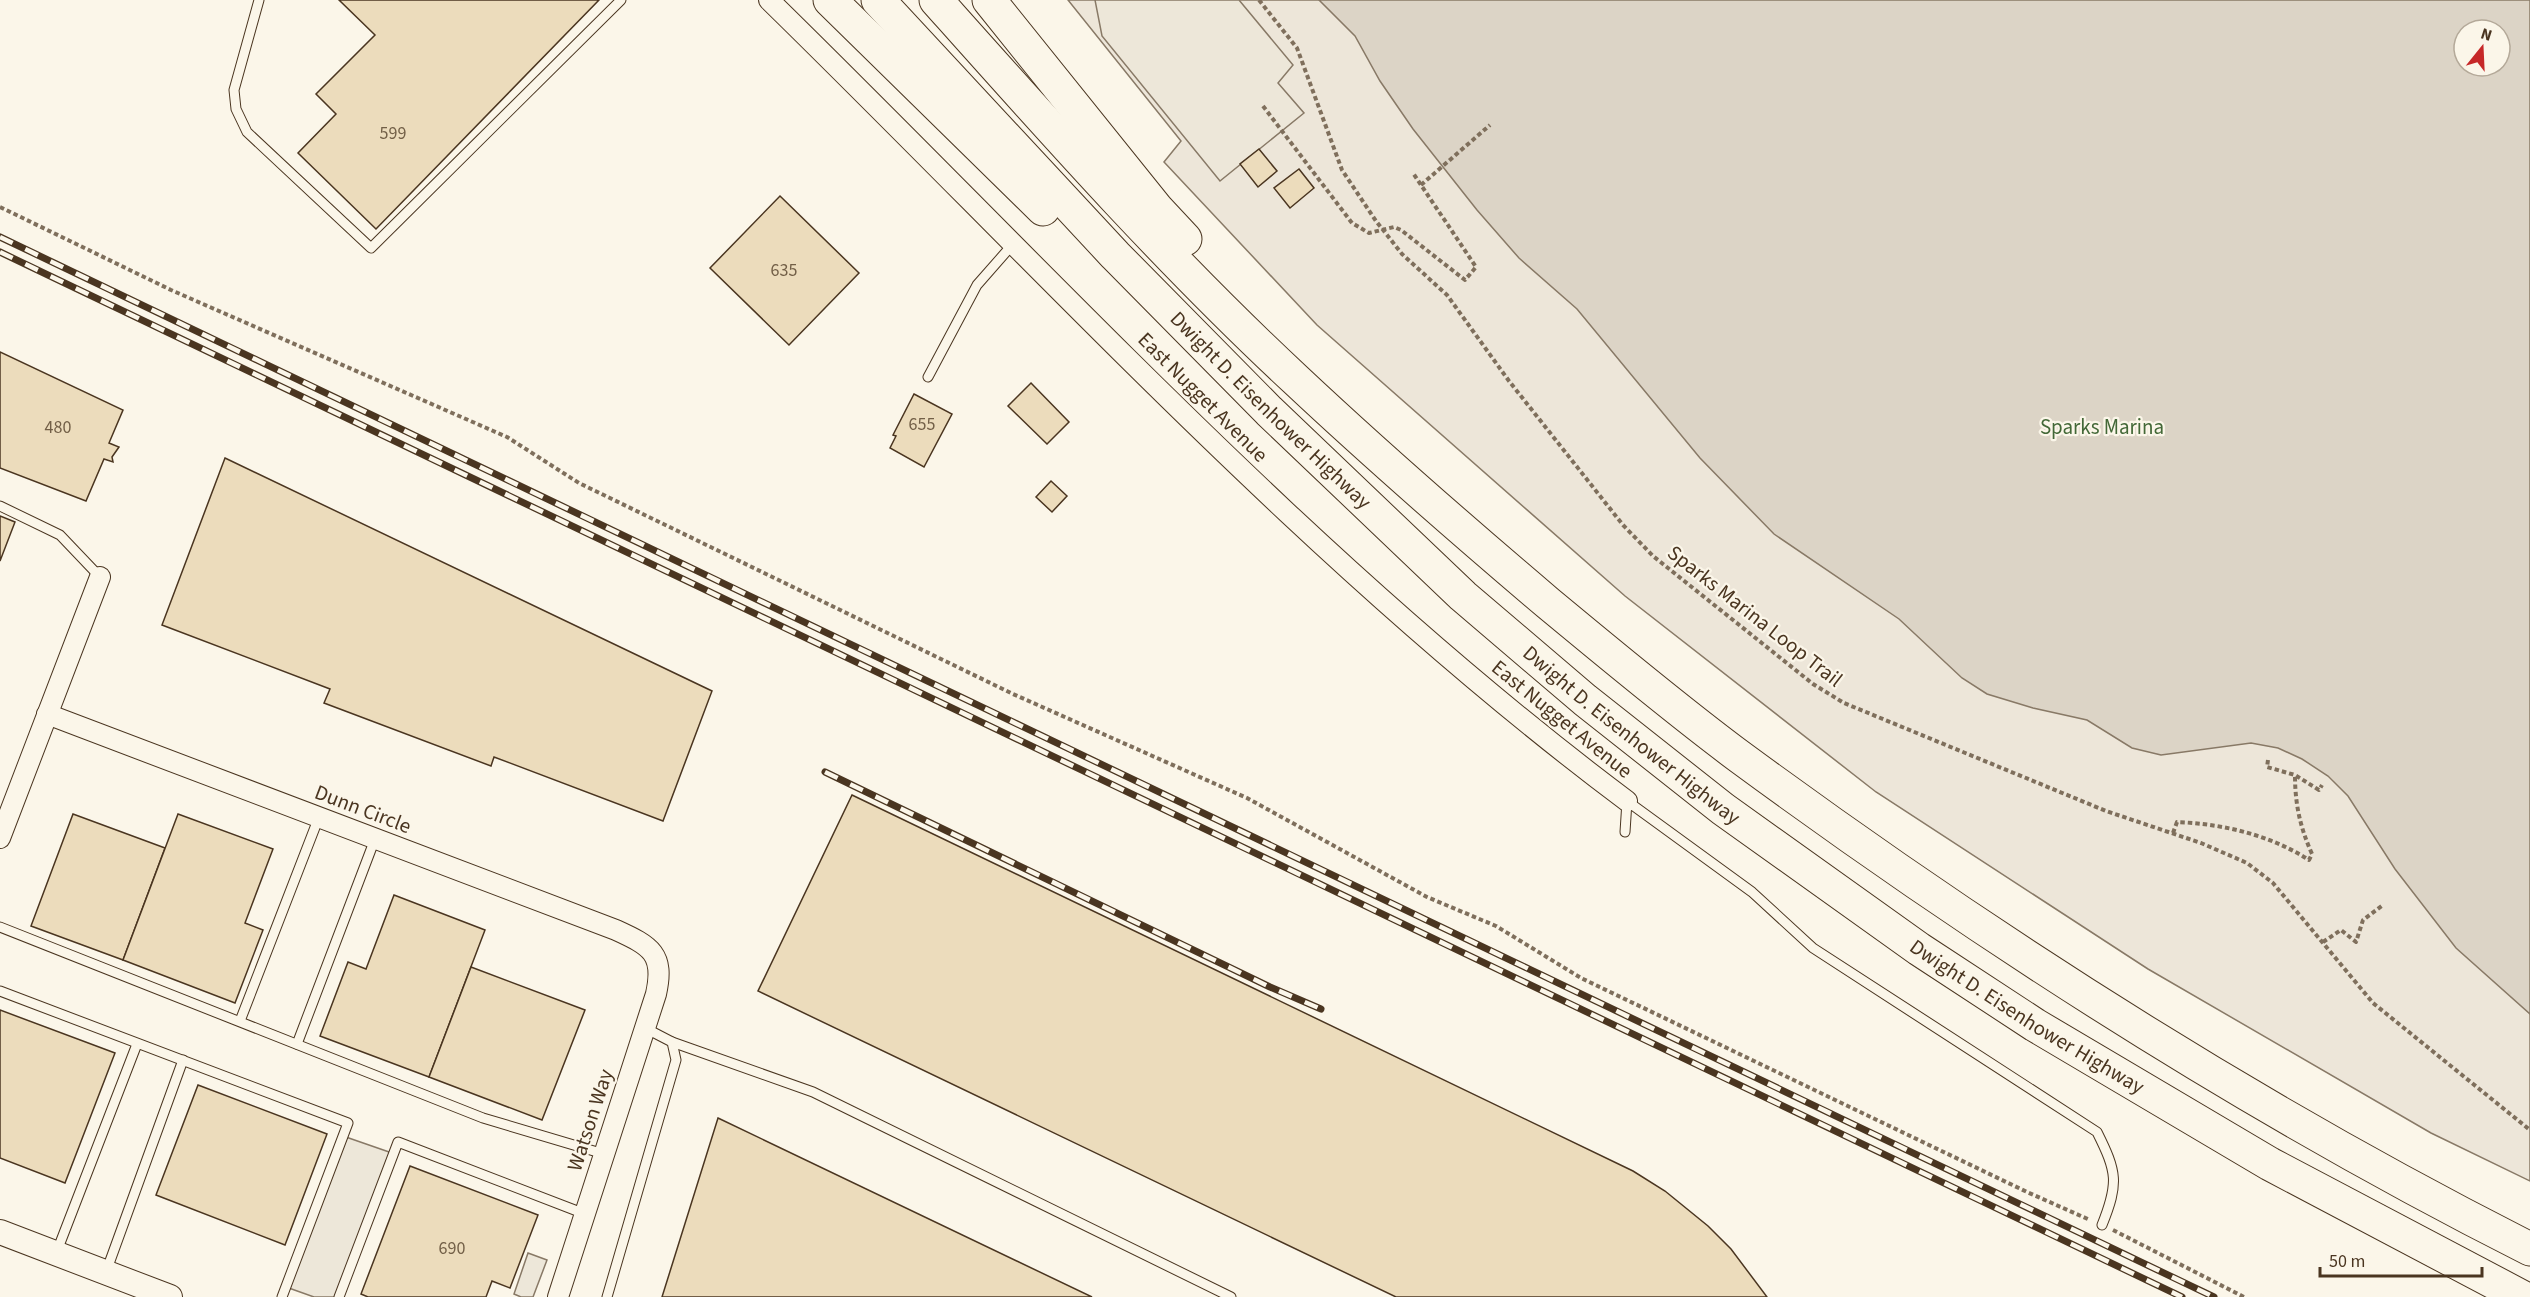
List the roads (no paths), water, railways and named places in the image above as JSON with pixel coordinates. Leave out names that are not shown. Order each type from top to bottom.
[{"type":"highway","points":[[830,0],[1218,385],[1364,524],[1463,597]]},
{"type":"highway","name":"Dwight D. Eisenhower Highway","points":[[878,0],[1115,255],[1269,411],[1463,597],[1585,700],[1723,809],[1919,949],[2036,1025],[2270,1164],[2523,1297]]},
{"type":"highway","name":"Dwight D. Eisenhower Highway","points":[[936,0],[1093,177],[1292,377],[1442,513],[1623,665],[1737,755],[1891,864],[2059,978],[2235,1087],[2404,1185],[2530,1249]]},
{"type":"highway","points":[[989,0],[1157,209],[1220,276],[1396,447],[1442,513]]},
{"type":"street","name":"East Nugget Avenue","points":[[769,0],[1269,496],[1350,571],[1535,733],[1627,801]]},
{"type":"street","points":[[0,838],[100,577]]},
{"type":"street","name":"Dunn Circle","points":[[47,714],[616,930],[640,942],[657,957]]},
{"type":"street","name":"Watson Way","points":[[558,1297],[645,1028],[660,976],[657,957]]},
{"type":"street","points":[[0,1232],[170,1297]]},
{"type":"lane","points":[[259,0],[234,90],[236,109],[247,132],[370,248],[621,0]]},
{"type":"lane","points":[[928,377],[977,285],[1014,243]]},
{"type":"lane","points":[[0,506],[60,535],[100,577]]},
{"type":"lane","points":[[1625,832],[1627,801]]},
{"type":"lane","points":[[1627,801],[1752,892],[1813,948],[2097,1132],[2113,1163],[2114,1196],[2102,1225]]},
{"type":"lane","points":[[240,1021],[319,817]]},
{"type":"lane","points":[[297,1044],[375,839]]},
{"type":"lane","points":[[0,927],[483,1118],[604,1154]]},
{"type":"lane","points":[[0,991],[348,1123],[282,1297]]},
{"type":"lane","points":[[645,1028],[672,1042],[813,1092],[1231,1297]]},
{"type":"lane","points":[[607,1297],[676,1060],[676,1050],[672,1042]]},
{"type":"lane","points":[[56,1253],[137,1044]]},
{"type":"lane","points":[[106,1272],[183,1060]]},
{"type":"lane","points":[[339,1297],[398,1142],[585,1214]]},
{"type":"railway","points":[[0,237],[2214,1297]]},
{"type":"railway","points":[[0,252],[2182,1297]]},
{"type":"railway","points":[[825,772],[1270,987],[1321,1009]]},
{"type":"park label","name":"Sparks Marina","points":[[2102,427]]}]
